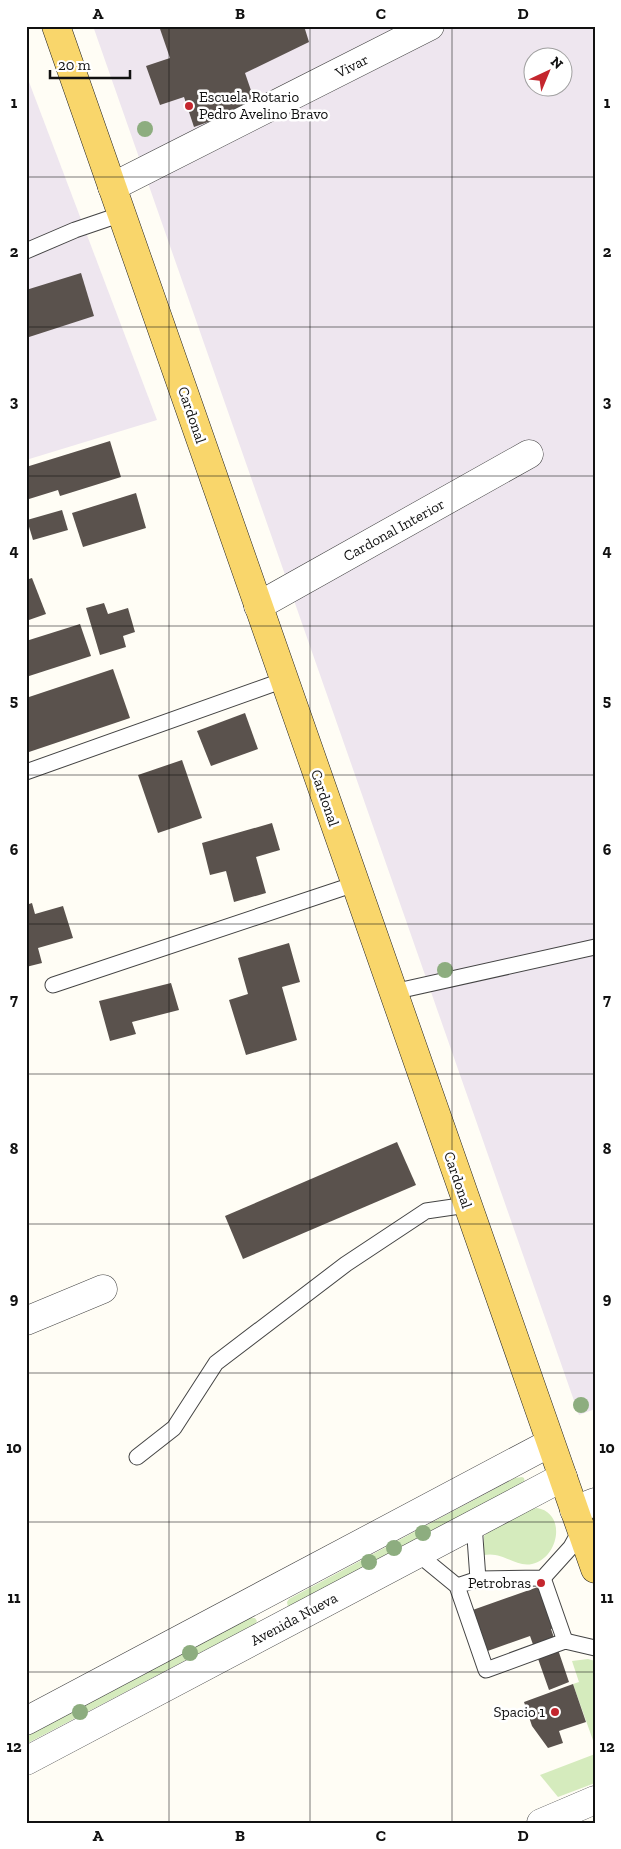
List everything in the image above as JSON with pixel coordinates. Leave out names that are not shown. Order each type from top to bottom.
[{"type":"main road","name":"Cardonal","points":[[56,26],[550,1443],[563,1478],[586,1524],[595,1569]]},
{"type":"street","name":"Vivar","points":[[112,187],[430,26]]},
{"type":"street","name":"Cardonal Interior","points":[[258,606],[529,454]]},
{"type":"street","points":[[26,1321],[103,1289]]},
{"type":"street","points":[[26,1721],[550,1443]]},
{"type":"street","name":"Avenida Nueva","points":[[26,1761],[563,1478]]},
{"type":"street","points":[[263,1596],[279,1627]]},
{"type":"street","points":[[541,1823],[595,1800]]},
{"type":"lane","points":[[26,251],[75,230],[122,214]]},
{"type":"lane","points":[[26,772],[284,680]]},
{"type":"lane","points":[[53,985],[355,884]]},
{"type":"lane","points":[[393,992],[595,947]]},
{"type":"lane","points":[[137,1456],[174,1428],[216,1363],[346,1264],[426,1211],[467,1205]]},
{"type":"lane","points":[[474,1524],[478,1579]]},
{"type":"lane","points":[[457,1586],[478,1579],[543,1578],[571,1547],[586,1524]]},
{"type":"lane","points":[[418,1554],[457,1586],[486,1670],[565,1641],[595,1648]]},
{"type":"lane","points":[[543,1578],[565,1641]]},
{"type":"shaded area","points":[[93,26],[595,26],[595,1409],[579,1415]]},
{"type":"shaded area","points":[[26,74],[157,420],[26,460]]},
{"type":"green space","points":[[522,1477],[525,1483],[291,1608],[288,1607],[287,1602],[289,1599],[515,1478]]},
{"type":"green space","points":[[537,1508],[547,1512],[553,1518],[556,1526],[556,1536],[553,1545],[541,1560],[526,1565],[497,1555],[484,1555],[484,1536],[489,1531],[523,1512]]},
{"type":"green space","points":[[249,1618],[255,1618],[257,1621],[255,1624],[26,1744],[26,1736]]},
{"type":"green space","points":[[588,1659],[595,1661],[595,1746],[573,1684],[579,1682],[572,1661]]},
{"type":"green space","points":[[595,1754],[595,1783],[558,1797],[540,1775]]},
{"type":"building","points":[[159,26],[304,26],[309,42],[245,73],[256,105],[194,127],[184,97],[160,105],[146,66],[170,58]]},
{"type":"building","points":[[81,273],[94,316],[26,338],[26,290]]},
{"type":"building","points":[[110,441],[121,477],[60,496],[58,490],[29,499],[26,489],[26,467]]},
{"type":"building","points":[[136,493],[146,528],[83,547],[72,513]]},
{"type":"building","points":[[62,510],[68,530],[33,540],[27,520]]},
{"type":"building","points":[[32,578],[46,614],[26,621],[26,580]]},
{"type":"building","points":[[104,603],[108,614],[128,608],[135,632],[123,636],[126,647],[100,655],[86,608]]},
{"type":"building","points":[[80,624],[91,656],[26,677],[26,641]]},
{"type":"building","points":[[113,669],[130,718],[26,753],[26,698]]},
{"type":"building","points":[[245,713],[258,749],[211,766],[197,731]]},
{"type":"building","points":[[182,760],[202,818],[158,833],[138,775]]},
{"type":"building","points":[[272,823],[280,850],[256,857],[266,893],[234,902],[226,871],[210,875],[202,843]]},
{"type":"building","points":[[32,903],[35,914],[63,906],[73,938],[38,948],[42,963],[26,967],[26,905]]},
{"type":"building","points":[[289,943],[300,982],[282,987],[297,1040],[246,1055],[229,1000],[248,994],[238,958]]},
{"type":"building","points":[[171,983],[179,1010],[132,1022],[136,1034],[110,1041],[99,1001]]},
{"type":"building","points":[[397,1142],[416,1185],[243,1259],[225,1216]]},
{"type":"building","points":[[552,1582],[566,1624],[551,1629],[569,1682],[549,1690],[530,1636],[482,1653],[467,1612]]},
{"type":"building","name":"Spacio 1","points":[[573,1684],[586,1722],[559,1731],[563,1743],[548,1748],[532,1726],[524,1702]]},
{"type":"place","name":"Escuela Rotario Pedro Avelino Bravo","points":[[189,106]]},
{"type":"place","name":"Petrobras","points":[[541,1583]]},
{"type":"place","name":"Spacio 1","points":[[555,1712]]}]
